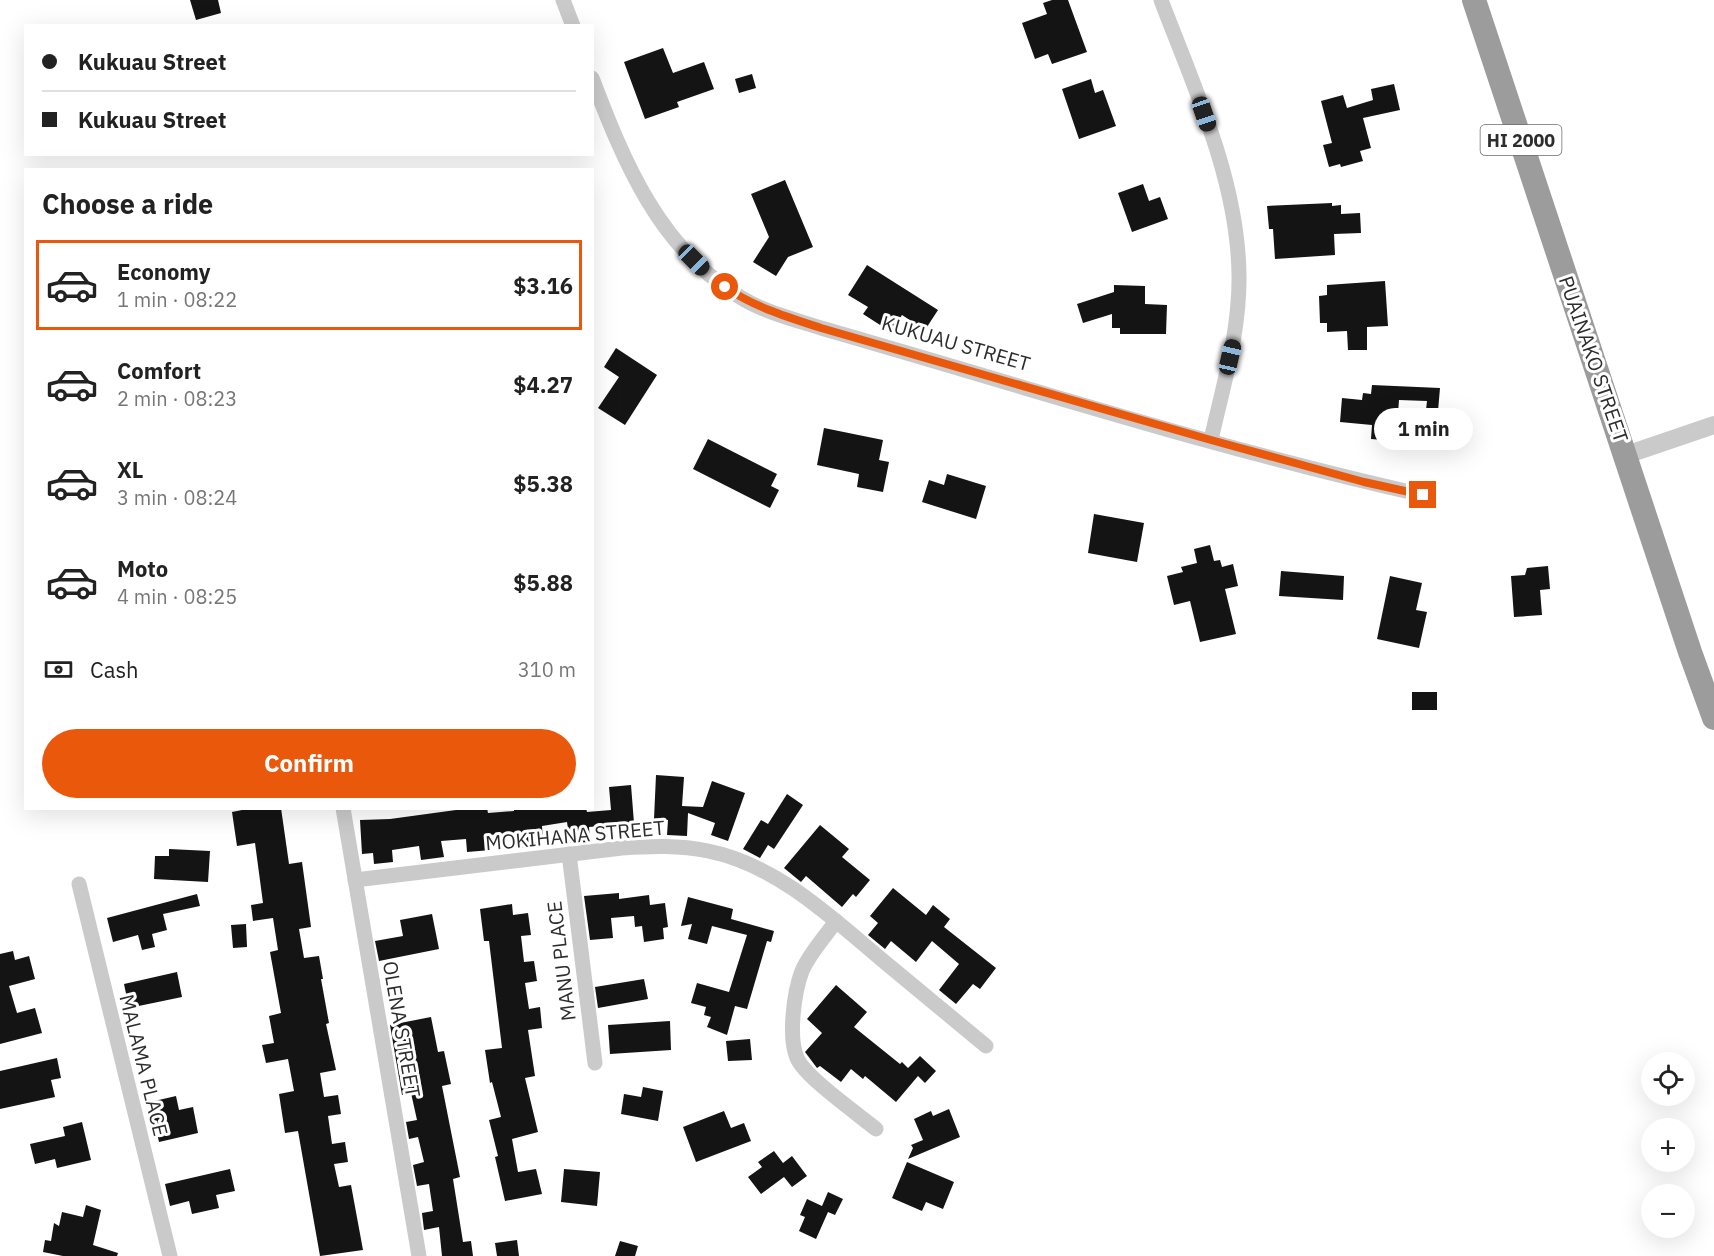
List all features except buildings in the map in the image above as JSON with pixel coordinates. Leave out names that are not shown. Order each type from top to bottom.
[{"type":"highway","name":"PUAINAKO STREET","points":[[1474,0],[1714,718]]},
{"type":"street","points":[[563,0],[572,24]]},
{"type":"street","points":[[1161,0],[1197,93],[1233,213],[1239,274],[1235,336],[1211,440]]},
{"type":"street","name":"KUKUAU STREET","points":[[594,83],[616,140],[652,210],[678,245],[709,276],[741,298],[780,315],[821,328],[1211,440],[1364,482],[1423,495]]},
{"type":"street","points":[[1626,455],[1714,426]]},
{"type":"street","name":"OLENA STREET","points":[[343,810],[419,1256]]},
{"type":"street","name":"MOKIHANA STREET","points":[[355,880],[569,854],[666,845],[710,851],[752,865],[790,887],[836,921],[986,1046]]},
{"type":"street","name":"MANU PLACE","points":[[569,854],[595,1063]]},
{"type":"street","name":"MALAMA PLACE","points":[[79,884],[170,1256]]},
{"type":"street","points":[[836,921],[803,969],[797,990],[793,1036],[798,1059],[812,1077],[876,1130]]},
{"type":"route","points":[[725,287],[741,298],[780,315],[821,328],[1211,440],[1364,482],[1423,495]]}]
